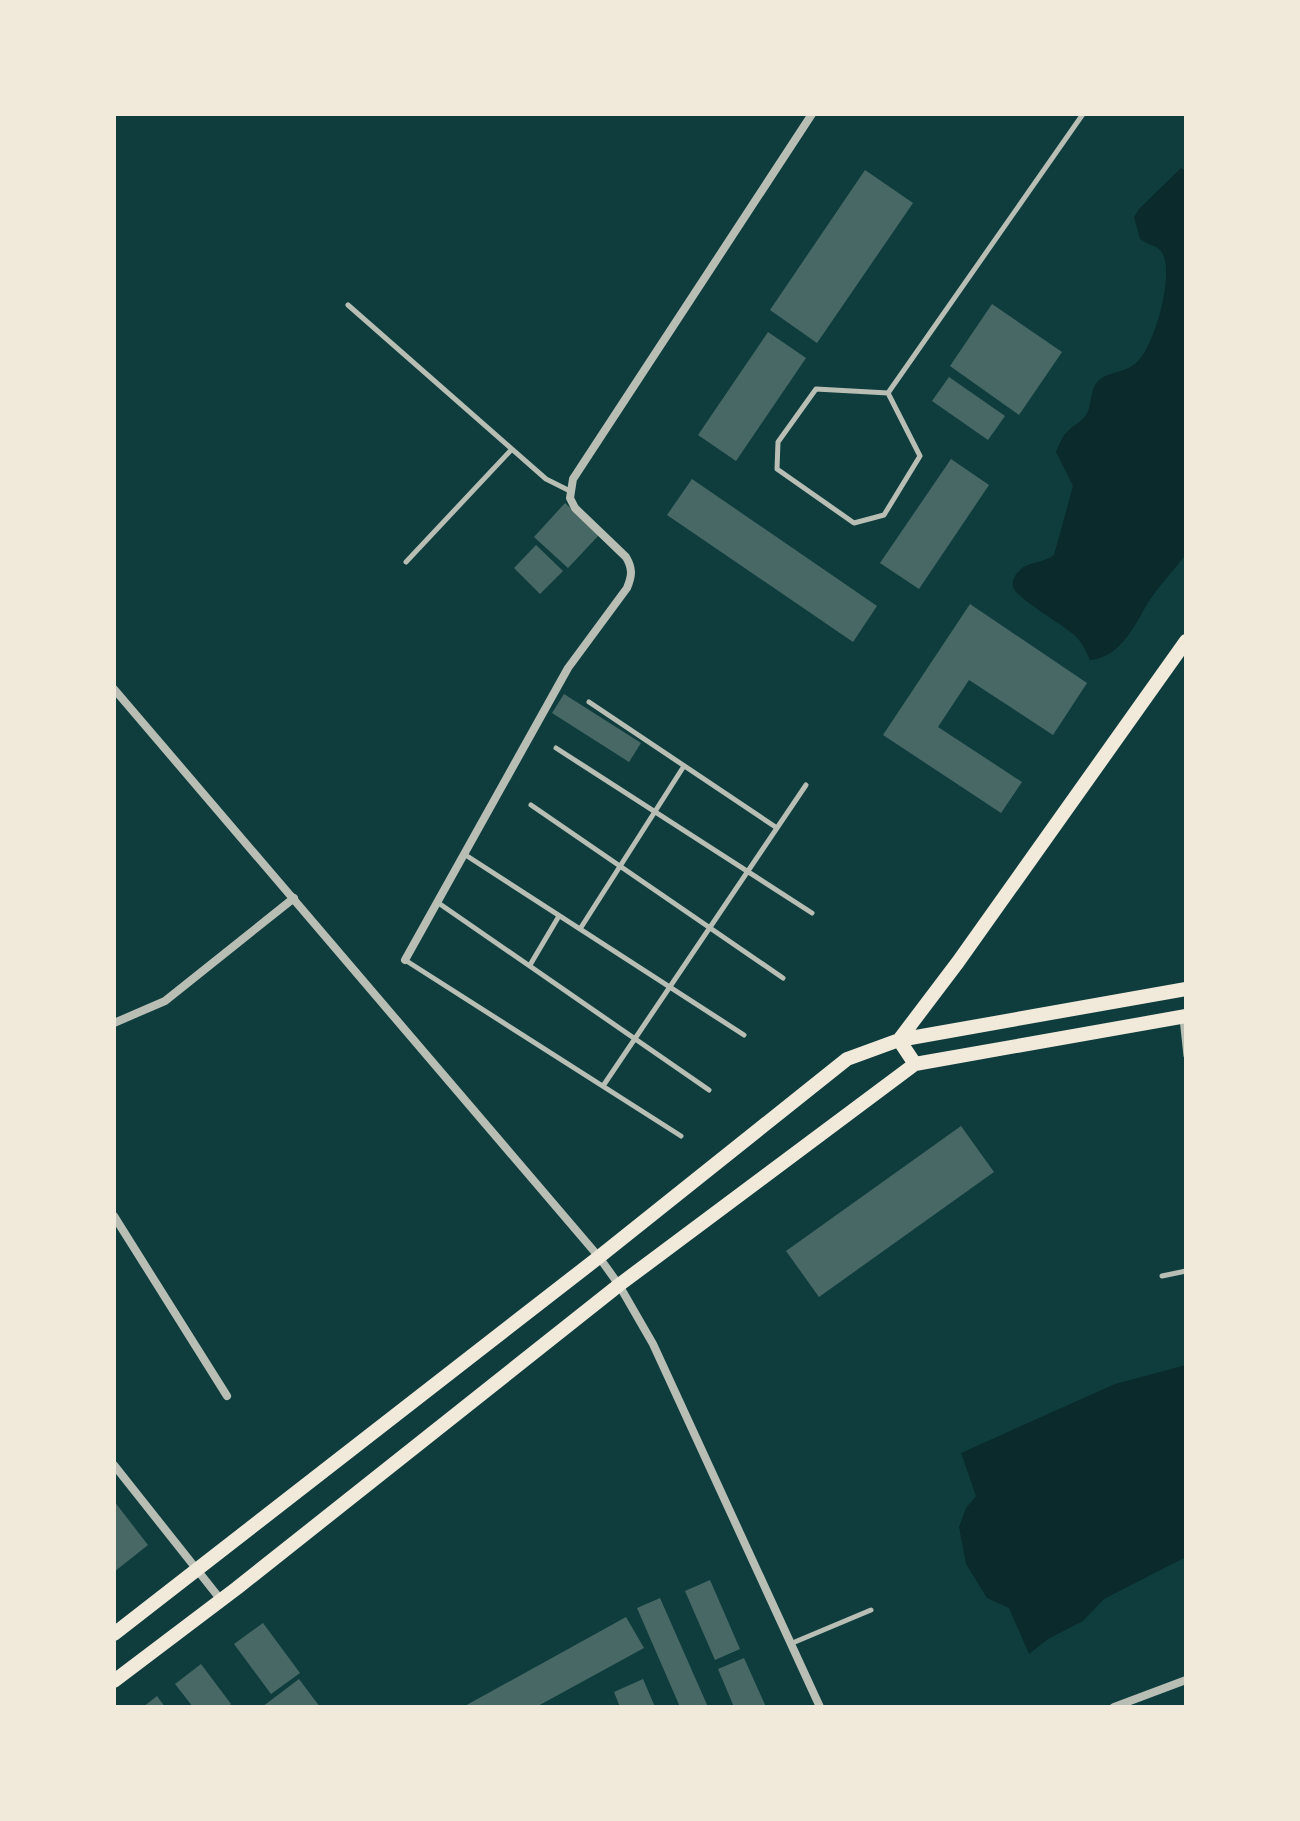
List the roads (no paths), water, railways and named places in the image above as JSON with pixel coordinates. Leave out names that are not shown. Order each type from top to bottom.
[{"type":"main road","points":[[899,1040],[1186,641]]},
{"type":"main road","points":[[114,1634],[599,1257],[847,1059],[899,1040],[1186,989]]},
{"type":"main road","points":[[114,1681],[619,1285],[915,1064],[1184,1016]]},
{"type":"main road","points":[[899,1040],[915,1064]]},
{"type":"street","points":[[405,960],[568,668],[631,579],[632,567],[626,557],[575,508],[570,498],[573,479],[812,114]]},
{"type":"street","points":[[114,689],[599,1257],[619,1285],[653,1344],[820,1707]]},
{"type":"street","points":[[114,1023],[165,1001],[294,898]]},
{"type":"street","points":[[114,1216],[227,1396]]},
{"type":"street","points":[[114,1465],[221,1600]]},
{"type":"street","points":[[1114,1707],[1186,1680]]},
{"type":"lane","points":[[888,393],[1083,114]]},
{"type":"lane","points":[[348,305],[546,479],[570,491]]},
{"type":"lane","points":[[816,389],[888,393],[920,456],[884,515],[854,523],[777,469],[778,442],[816,389]]},
{"type":"lane","points":[[406,562],[512,449]]},
{"type":"lane","points":[[589,702],[777,828]]},
{"type":"lane","points":[[556,748],[812,913]]},
{"type":"lane","points":[[580,929],[684,766]]},
{"type":"lane","points":[[603,1086],[806,785]]},
{"type":"lane","points":[[531,805],[783,978]]},
{"type":"lane","points":[[464,854],[744,1035]]},
{"type":"lane","points":[[437,902],[709,1090]]},
{"type":"lane","points":[[530,965],[559,916]]},
{"type":"lane","points":[[405,960],[681,1136]]},
{"type":"lane","points":[[1184,1016],[1186,1056]]},
{"type":"lane","points":[[1162,1276],[1186,1271]]},
{"type":"lane","points":[[790,1644],[871,1610]]},
{"type":"water","points":[[1181,168],[1186,171],[1186,554],[1154,594],[1121,644],[1112,652],[1090,660],[1076,637],[1022,598],[1013,583],[1024,567],[1054,555],[1073,486],[1056,452],[1062,438],[1086,415],[1099,380],[1133,366],[1150,341],[1165,290],[1165,261],[1159,249],[1140,239],[1134,217]]},
{"type":"water","points":[[1186,1365],[1186,1557],[1104,1599],[1083,1621],[1048,1639],[1029,1654],[1009,1608],[987,1598],[966,1564],[959,1527],[966,1508],[976,1496],[961,1453],[1115,1384]]}]
